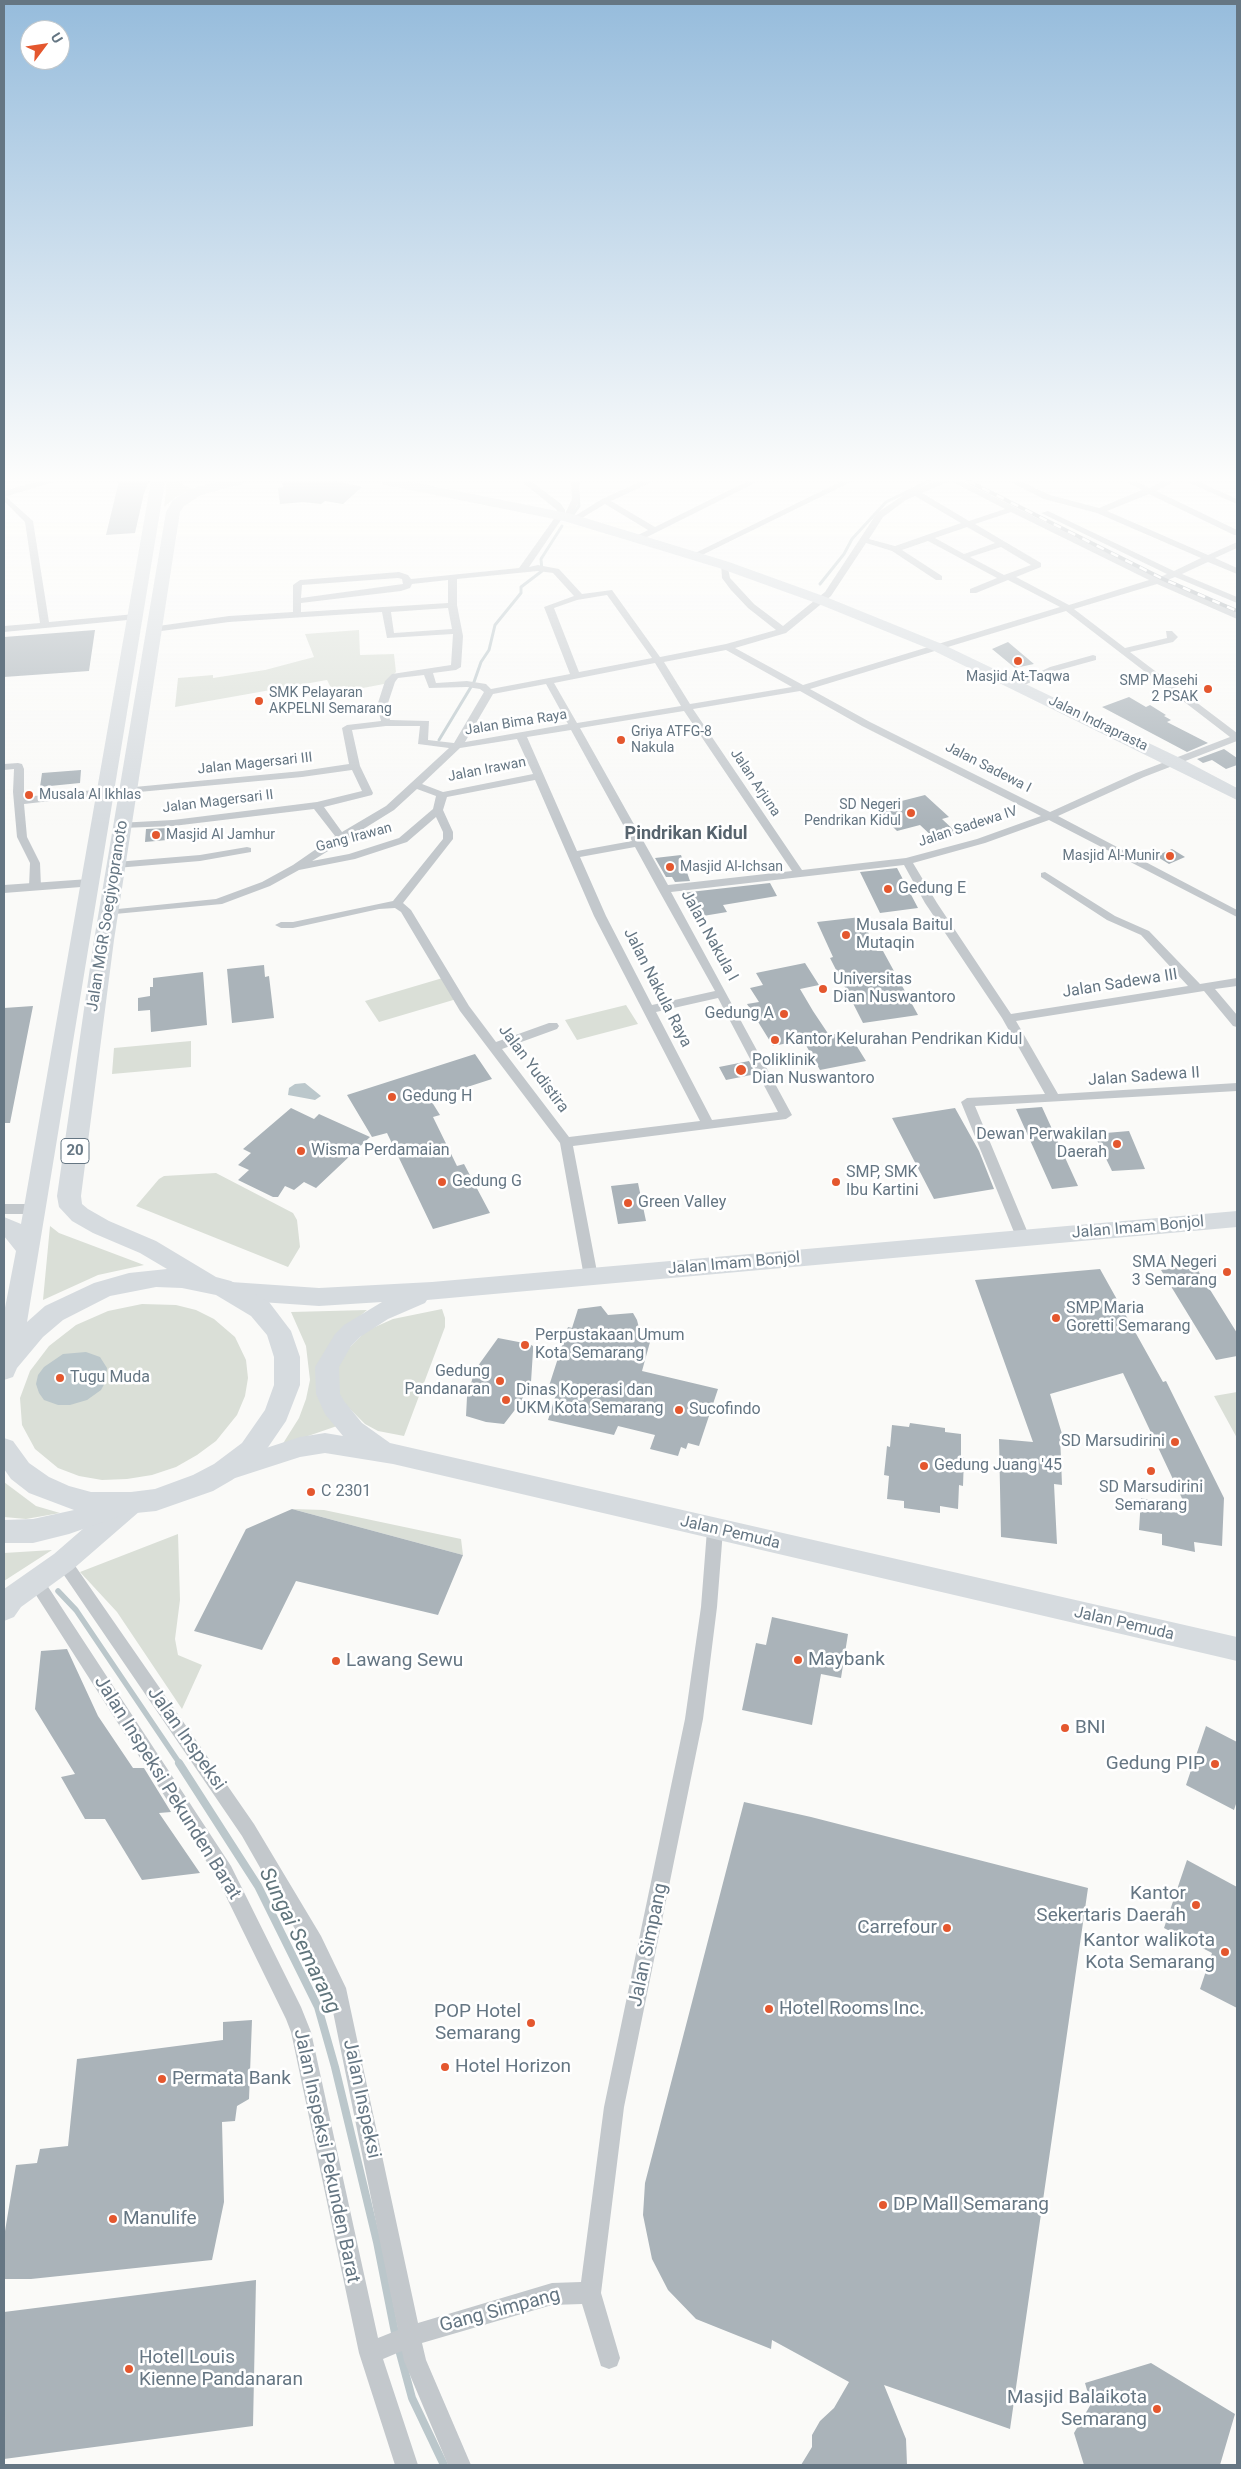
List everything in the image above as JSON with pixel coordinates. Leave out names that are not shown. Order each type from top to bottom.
[{"type":"highway","name":"Jalan MGR Soegiyopranoto","points":[[34,1209],[139,596]]},
{"type":"highway","name":"Jalan MGR Soegiyopranoto","points":[[159,596],[108,913],[69,1196],[71,1207],[101,1227],[148,1247],[219,1287]]},
{"type":"highway","name":"20","points":[[4,1370],[28,1250],[34,1209]]},
{"type":"highway","points":[[4,1226],[13,1231],[28,1250]]},
{"type":"highway","name":"20","points":[[4,1370],[34,1330],[54,1313],[86,1296],[129,1282],[156,1278],[219,1287],[260,1309],[278,1331],[287,1357],[287,1385],[277,1414],[266,1432],[251,1451],[223,1472],[182,1492],[156,1500],[131,1503],[91,1503],[64,1496],[39,1485],[20,1470],[4,1449]]},
{"type":"highway","points":[[4,1328],[22,1280]]},
{"type":"highway","name":"20","points":[[4,1531],[33,1531],[69,1523],[131,1503]]},
{"type":"main road","name":"Jalan Indraprasta","points":[[811,596],[937,647],[1174,762],[1237,795]]},
{"type":"main road","name":"Jalan Imam Bonjol","points":[[219,1287],[319,1297],[432,1291],[1237,1219]]},
{"type":"main road","points":[[393,1454],[363,1439],[342,1419],[328,1394],[327,1368],[343,1340],[352,1331],[380,1313],[432,1291]]},
{"type":"main road","name":"Jalan Pemuda","points":[[223,1472],[300,1447],[325,1443],[393,1454],[715,1530],[1237,1649]]},
{"type":"main road","points":[[4,1609],[12,1599],[63,1562],[131,1503]]},
{"type":"street","points":[[41,596],[45,624]]},
{"type":"street","points":[[297,596],[297,615]]},
{"type":"street","points":[[297,601],[333,596]]},
{"type":"street","points":[[386,722],[382,706],[390,681],[398,675],[456,668],[457,631],[452,596]]},
{"type":"street","name":"Jalan Arjuna","points":[[580,597],[586,596]]},
{"type":"street","name":"Jalan Arjuna","points":[[613,596],[658,660],[688,709],[798,873]]},
{"type":"street","points":[[742,596],[751,606],[783,631]]},
{"type":"street","points":[[354,766],[347,728],[386,722],[426,723],[422,742],[457,746],[489,692],[575,674],[727,647],[783,631],[824,596]]},
{"type":"street","points":[[1044,596],[1066,607],[1122,652],[1237,736]]},
{"type":"street","name":"Jalan Bima Raya","points":[[108,913],[218,902],[266,884],[297,867],[340,837],[390,808],[457,746],[575,728],[803,688],[1103,596]]},
{"type":"street","points":[[1194,596],[1237,616]]},
{"type":"street","points":[[575,674],[549,607],[558,602],[580,597]]},
{"type":"street","points":[[154,629],[229,618],[452,605]]},
{"type":"street","points":[[386,609],[390,636],[457,631]]},
{"type":"street","points":[[4,629],[135,617]]},
{"type":"street","points":[[1122,652],[1170,640],[1173,637],[1169,633]]},
{"type":"street","name":"Jalan Sadewa I","points":[[727,647],[866,724],[1050,816],[1237,914]]},
{"type":"street","points":[[1017,685],[1053,669],[1093,658]]},
{"type":"street","points":[[428,671],[432,686],[470,684],[483,686],[489,692]]},
{"type":"street","name":"Jalan Nakula I","points":[[548,680],[722,993],[786,1115],[707,1123]]},
{"type":"street","name":"Jalan Nakula Raya","points":[[521,736],[600,916],[707,1123]]},
{"type":"street","name":"Jalan Sadewa IV","points":[[664,889],[907,861],[964,846],[1050,816],[1237,736]]},
{"type":"street","points":[[4,767],[18,766],[19,769],[22,837],[34,863],[35,887]]},
{"type":"street","name":"Jalan Magersari III","points":[[128,790],[302,774],[354,766]]},
{"type":"street","name":"Jalan Magersari II","points":[[122,825],[172,823],[317,805],[368,793],[354,766]]},
{"type":"street","name":"Jalan Irawan","points":[[416,785],[442,794],[538,776]]},
{"type":"street","points":[[19,801],[104,792]]},
{"type":"street","name":"Jalan Irawan","points":[[438,810],[442,794]]},
{"type":"street","points":[[317,805],[340,837]]},
{"type":"street","points":[[281,925],[293,925],[379,906],[398,904],[449,835],[438,810]]},
{"type":"street","name":"Gang Irawan","points":[[297,867],[350,857],[403,840],[438,810]]},
{"type":"street","points":[[574,855],[639,843]]},
{"type":"street","points":[[116,865],[200,858],[247,850]]},
{"type":"street","points":[[907,861],[931,903],[1008,1018],[1054,1098]]},
{"type":"street","points":[[1045,875],[1111,918],[1144,933],[1202,987],[1237,1023]]},
{"type":"street","points":[[4,889],[89,882]]},
{"type":"street","name":"Jalan Yudistira","points":[[398,904],[405,910],[464,1008],[566,1142],[591,1276]]},
{"type":"street","name":"Jalan Sadewa III","points":[[1008,1018],[1237,982]]},
{"type":"street","points":[[649,1010],[722,993]]},
{"type":"street","points":[[494,1047],[553,1026]]},
{"type":"street","name":"Jalan Sadewa II","points":[[1023,1238],[967,1102],[1237,1087]]},
{"type":"street","points":[[566,1142],[707,1123]]},
{"type":"street","points":[[4,1209],[34,1209]]},
{"type":"street","name":"Jalan Simpang","points":[[608,2358],[590,2293],[614,2107],[694,1719],[709,1607],[715,1530]]},
{"type":"street","name":"Jalan Inspeksi","points":[[63,1562],[248,1830],[314,1944],[339,1996],[406,2338],[460,2465]]},
{"type":"street","name":"Jalan Inspeksi Pekunden Barat","points":[[35,1581],[224,1872],[294,2014],[301,2032],[373,2351],[406,2465]]},
{"type":"street","name":"Gang Simpang","points":[[406,2338],[552,2294],[590,2293]]},
{"type":"street","points":[[373,2351],[406,2338]]},
{"type":"shaded area","points":[[359,630],[360,655],[394,654],[396,672],[384,684],[347,691],[345,686],[331,688],[327,680],[175,707],[178,678],[213,675],[213,678],[265,670],[314,657],[305,634]]},
{"type":"shaded area","points":[[446,977],[460,998],[379,1022],[365,1001]]},
{"type":"shaded area","points":[[626,1005],[638,1024],[577,1040],[565,1020]]},
{"type":"shaded area","points":[[191,1041],[191,1067],[112,1074],[114,1048]]},
{"type":"shaded area","points":[[305,1083],[321,1096],[315,1100],[288,1095],[289,1088],[295,1084]]},
{"type":"shaded area","points":[[216,1173],[293,1213],[297,1220],[300,1247],[288,1267],[136,1206],[159,1179],[164,1176]]},
{"type":"shaded area","points":[[50,1226],[59,1233],[144,1265],[98,1275],[43,1300]]},
{"type":"shaded area","points":[[142,1304],[176,1305],[196,1310],[214,1319],[235,1337],[246,1360],[248,1378],[245,1396],[237,1415],[216,1441],[197,1455],[176,1467],[152,1475],[102,1480],[79,1476],[58,1468],[35,1449],[22,1425],[20,1398],[30,1371],[49,1346],[76,1325],[108,1311]]},
{"type":"shaded area","points":[[442,1309],[445,1327],[404,1436],[378,1431],[365,1424],[346,1405],[338,1393],[338,1359],[366,1331],[393,1319]]},
{"type":"shaded area","points":[[367,1310],[336,1337],[337,1426],[282,1445],[299,1418],[310,1380],[306,1346],[291,1312]]},
{"type":"shaded area","points":[[86,1352],[100,1357],[107,1368],[106,1381],[101,1390],[87,1400],[70,1405],[58,1405],[44,1400],[36,1384],[38,1375],[44,1367],[63,1354]]},
{"type":"shaded area","points":[[1237,1392],[1237,1438],[1214,1396]]},
{"type":"shaded area","points":[[4,1482],[36,1506],[60,1513],[26,1519],[4,1517]]},
{"type":"shaded area","points":[[292,1509],[324,1510],[461,1539],[463,1555]]},
{"type":"shaded area","points":[[178,1534],[180,1600],[175,1639],[178,1655],[202,1665],[182,1709],[117,1612],[80,1572]]},
{"type":"shaded area","points":[[52,1550],[4,1581],[4,1553]]},
{"type":"building","points":[[95,630],[89,671],[4,677],[4,637]]},
{"type":"building","points":[[1008,642],[1034,664],[1015,668],[992,649]]},
{"type":"building","points":[[1129,697],[1146,707],[1150,705],[1171,720],[1167,722],[1208,743],[1187,752],[1102,707]]},
{"type":"building","points":[[1224,749],[1237,758],[1237,765],[1226,769],[1212,760],[1203,763],[1197,759]]},
{"type":"building","points":[[81,770],[80,783],[40,787],[42,773]]},
{"type":"building","name":"SD Negeri Pendrikan Kidul","points":[[925,795],[949,817],[942,819],[957,833],[935,839],[920,825],[897,831],[874,808]]},
{"type":"building","name":"Masjid Al Jamhur","points":[[168,828],[167,840],[145,842],[146,829]]},
{"type":"building","name":"Masjid Al-Munir","points":[[1172,849],[1185,857],[1169,864],[1156,856]]},
{"type":"building","name":"Masjid Al-Ichsan","points":[[681,855],[690,881],[675,882],[672,877],[666,877],[655,858]]},
{"type":"building","name":"Gedung E","points":[[897,868],[918,908],[880,913],[860,872]]},
{"type":"building","points":[[770,883],[777,896],[723,905],[727,912],[703,916],[705,921],[698,924],[681,893]]},
{"type":"building","points":[[861,917],[877,951],[883,951],[918,1015],[863,1023],[830,958],[833,957],[817,922]]},
{"type":"building","points":[[805,963],[819,985],[800,989],[813,1011],[829,1035],[848,1032],[866,1061],[820,1070],[803,1040],[773,1046],[747,1004],[759,1002],[750,988],[763,985],[756,973]]},
{"type":"building","points":[[264,965],[265,977],[269,976],[274,1018],[232,1023],[227,969]]},
{"type":"building","points":[[203,972],[207,1025],[151,1032],[150,1010],[138,1011],[138,998],[150,996],[153,978]]},
{"type":"building","points":[[33,1006],[10,1123],[4,1123],[4,1008]]},
{"type":"building","points":[[475,1054],[492,1079],[430,1099],[440,1115],[433,1117],[457,1166],[464,1164],[490,1213],[433,1229],[387,1133],[372,1137],[347,1095]]},
{"type":"building","name":"Poliklinik Dian Nuswantoro","points":[[749,1061],[756,1074],[726,1080],[719,1067]]},
{"type":"building","points":[[1042,1107],[1078,1186],[1052,1189],[1016,1109]]},
{"type":"building","name":"Wisma Perdamaian","points":[[291,1108],[314,1119],[319,1114],[370,1137],[316,1188],[304,1182],[294,1190],[285,1186],[278,1197],[273,1197],[238,1180],[249,1170],[238,1165],[251,1153],[243,1149]]},
{"type":"building","points":[[955,1108],[979,1151],[994,1189],[934,1199],[892,1118]]},
{"type":"building","name":"Dewan Perwakilan Daerah","points":[[1129,1131],[1145,1169],[1112,1171],[1094,1134]]},
{"type":"building","name":"Green Valley","points":[[638,1183],[646,1221],[618,1224],[611,1186]]},
{"type":"building","points":[[1194,1264],[1237,1333],[1237,1356],[1216,1360],[1161,1270]]},
{"type":"building","points":[[1100,1269],[1163,1382],[1166,1381],[1224,1498],[1222,1546],[1194,1542],[1195,1552],[1162,1545],[1162,1534],[1139,1530],[1141,1498],[1187,1509],[1123,1373],[1050,1394],[1062,1434],[1060,1434],[1062,1485],[1054,1484],[1057,1544],[1001,1537],[999,1439],[1033,1442],[975,1280]]},
{"type":"building","points":[[601,1306],[608,1315],[633,1313],[637,1320],[642,1340],[650,1342],[642,1371],[718,1389],[699,1446],[688,1443],[686,1449],[681,1447],[678,1456],[650,1449],[655,1435],[618,1426],[614,1435],[548,1420],[558,1388],[549,1386],[568,1327],[572,1328],[578,1309]]},
{"type":"building","name":"Gedung Pandanaran","points":[[498,1338],[533,1346],[531,1382],[529,1381],[521,1402],[504,1424],[486,1422],[466,1416],[467,1397],[475,1370]]},
{"type":"building","name":"Gedung Juang '45","points":[[910,1423],[945,1428],[945,1432],[961,1434],[961,1457],[964,1457],[963,1486],[959,1485],[958,1509],[940,1506],[940,1513],[904,1508],[904,1501],[887,1499],[889,1476],[884,1475],[887,1446],[890,1447],[892,1425],[909,1427]]},
{"type":"building","name":"Lawang Sewu","points":[[292,1509],[463,1555],[438,1615],[296,1581],[262,1650],[194,1631],[246,1529]]},
{"type":"building","name":"Maybank","points":[[772,1617],[848,1634],[841,1678],[821,1674],[812,1725],[742,1710],[756,1643],[766,1645]]},
{"type":"building","points":[[67,1649],[98,1716],[133,1768],[144,1768],[171,1812],[159,1813],[200,1873],[142,1880],[105,1819],[85,1819],[61,1777],[75,1774],[35,1709],[41,1651]]},
{"type":"building","name":"Gedung PIP","points":[[1206,1726],[1237,1742],[1237,1801],[1234,1810],[1186,1785]]},
{"type":"building","name":"DP Mall Semarang","points":[[744,1802],[811,1817],[1088,1888],[1010,2429],[884,2385],[906,2439],[907,2465],[801,2465],[812,2447],[812,2435],[820,2421],[834,2408],[849,2382],[772,2340],[771,2349],[696,2319],[668,2290],[652,2259],[643,2215],[645,2183]]},
{"type":"building","points":[[1187,1860],[1237,1887],[1237,2008],[1200,1989],[1212,1953],[1164,1928]]},
{"type":"building","name":"Manulife","points":[[252,2020],[249,2099],[237,2106],[235,2121],[222,2122],[224,2202],[212,2260],[31,2279],[4,2279],[4,2237],[16,2165],[37,2163],[40,2149],[68,2146],[77,2059],[223,2040],[223,2022]]},
{"type":"building","name":"Hotel Louis Kienne Pandanaran","points":[[256,2280],[253,2426],[4,2459],[4,2312]]},
{"type":"building","name":"Masjid Balaikota Semarang","points":[[1151,2363],[1235,2414],[1220,2465],[1084,2465],[1074,2433],[1091,2404],[1085,2383]]},
{"type":"waterway","points":[[439,740],[474,682],[481,662],[489,650],[495,625],[518,596]]},
{"type":"waterway","name":"Sungai Semarang","points":[[58,1591],[76,1610],[180,1764]]},
{"type":"waterway","name":"Sungai Semarang","points":[[179,1763],[258,1886],[318,2007],[335,2067],[377,2242],[396,2338]]},
{"type":"waterway","name":"Sungai Semarang","points":[[398,2346],[412,2398],[444,2465]]},
{"type":"railway","points":[[1203,596],[1237,611]]},
{"type":"place","name":"Masjid At-Taqwa","points":[[1018,661]]},
{"type":"place","name":"SMP Masehi 2 PSAK","points":[[1208,689]]},
{"type":"place","name":"SMK Pelayaran AKPELNI Semarang","points":[[259,701]]},
{"type":"place","name":"Griya ATFG-8 Nakula","points":[[621,740]]},
{"type":"place","name":"Musala Al Ikhlas","points":[[29,795]]},
{"type":"place","name":"SD Negeri Pendrikan Kidul","points":[[911,813]]},
{"type":"place","name":"Masjid Al Jamhur","points":[[156,835]]},
{"type":"place","name":"Masjid Al-Munir","points":[[1170,856]]},
{"type":"place","name":"Masjid Al-Ichsan","points":[[670,867]]},
{"type":"place","name":"Gedung E","points":[[888,889]]},
{"type":"place","name":"Musala Baitul Mutaqin","points":[[846,935]]},
{"type":"place","name":"Universitas Dian Nuswantoro","points":[[823,989]]},
{"type":"place","name":"Gedung A","points":[[784,1014]]},
{"type":"place","name":"Kantor Kelurahan Pendrikan Kidul","points":[[775,1040]]},
{"type":"place","name":"Poliklinik Dian Nuswantoro","points":[[741,1070]]},
{"type":"place","name":"Gedung H","points":[[392,1097]]},
{"type":"place","name":"Dewan Perwakilan Daerah","points":[[1117,1144]]},
{"type":"place","name":"Wisma Perdamaian","points":[[301,1151]]},
{"type":"place","name":"Gedung G","points":[[442,1182]]},
{"type":"place","name":"SMP, SMK Ibu Kartini","points":[[836,1182]]},
{"type":"place","name":"Green Valley","points":[[628,1203]]},
{"type":"place","name":"SMA Negeri 3 Semarang","points":[[1227,1272]]},
{"type":"place","name":"SMP Maria Goretti Semarang","points":[[1056,1318]]},
{"type":"place","name":"Perpustakaan Umum Kota Semarang","points":[[525,1345]]},
{"type":"place","name":"Tugu Muda","points":[[60,1378]]},
{"type":"place","name":"Gedung Pandanaran","points":[[500,1381]]},
{"type":"place","name":"Dinas Koperasi dan UKM Kota Semarang","points":[[506,1400]]},
{"type":"place","name":"Sucofindo","points":[[679,1410]]},
{"type":"place","name":"SD Marsudirini","points":[[1175,1442]]},
{"type":"place","name":"Gedung Juang '45","points":[[924,1466]]},
{"type":"place","name":"SD Marsudirini Semarang","points":[[1151,1471]]},
{"type":"place","name":"C 2301","points":[[311,1492]]},
{"type":"place","name":"Maybank","points":[[798,1660]]},
{"type":"place","name":"Lawang Sewu","points":[[336,1661]]},
{"type":"place","name":"BNI","points":[[1065,1728]]},
{"type":"place","name":"Gedung PIP","points":[[1215,1764]]},
{"type":"place","name":"Kantor Sekertaris Daerah","points":[[1196,1905]]},
{"type":"place","name":"Carrefour","points":[[947,1928]]},
{"type":"place","name":"Kantor walikota Kota Semarang","points":[[1225,1952]]},
{"type":"place","name":"Hotel Rooms Inc.","points":[[769,2009]]},
{"type":"place","name":"POP Hotel Semarang","points":[[531,2023]]},
{"type":"place","name":"Hotel Horizon","points":[[445,2067]]},
{"type":"place","name":"Permata Bank","points":[[162,2079]]},
{"type":"place","name":"DP Mall Semarang","points":[[883,2205]]},
{"type":"place","name":"Manulife","points":[[113,2219]]},
{"type":"place","name":"Hotel Louis Kienne Pandanaran","points":[[129,2369]]},
{"type":"place","name":"Masjid Balaikota Semarang","points":[[1157,2409]]},
{"type":"district","name":"Pindrikan Kidul","points":[[686,834]]}]
